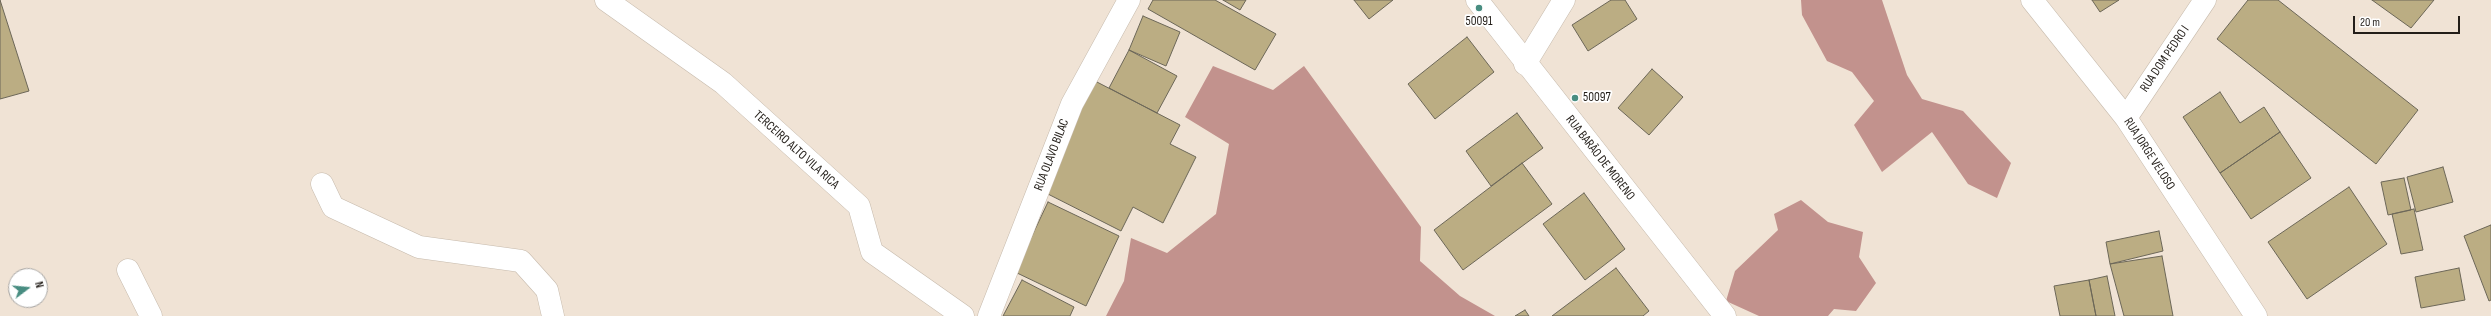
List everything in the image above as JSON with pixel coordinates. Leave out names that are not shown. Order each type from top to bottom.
[{"type":"street","name":"TERCEIRO ALTO VILA RICA","points":[[606,0],[722,83],[859,206],[872,252],[962,316]]},
{"type":"street","name":"RUA OLAVO BILAC","points":[[989,316],[1072,104],[1129,0]]},
{"type":"street","name":"RUA BARÃO DE MORENO","points":[[1477,0],[1525,64],[1725,316]]},
{"type":"street","points":[[1525,64],[1564,0]]},
{"type":"street","name":"RUA JORGE VELOSO","points":[[2032,0],[2126,118],[2256,316]]},
{"type":"street","name":"RUA DOM PEDRO I","points":[[2126,118],[2205,0]]},
{"type":"street","points":[[322,184],[333,207],[419,247],[521,261],[547,290],[553,316]]},
{"type":"street","points":[[128,270],[151,316]]},
{"type":"shaded area","points":[[1801,0],[1882,0],[1907,75],[1922,99],[1963,111],[2011,163],[1997,198],[1968,184],[1932,132],[1882,172],[1854,125],[1874,101],[1852,72],[1827,61],[1802,15]]},
{"type":"shaded area","points":[[1213,66],[1273,90],[1304,66],[1421,227],[1420,261],[1460,296],[1495,316],[1106,316],[1124,281],[1131,238],[1167,253],[1216,214],[1229,144],[1185,117]]},
{"type":"shaded area","points":[[1801,200],[1828,222],[1863,232],[1859,257],[1876,283],[1856,311],[1834,309],[1828,316],[1759,316],[1726,301],[1735,271],[1778,230],[1774,214]]},
{"type":"building","points":[[0,0],[29,91],[0,99]]},
{"type":"building","points":[[1153,0],[1215,0],[1276,34],[1255,70],[1148,9]]},
{"type":"building","points":[[1223,0],[1246,0],[1240,10]]},
{"type":"building","points":[[1354,0],[1393,0],[1369,19]]},
{"type":"building","points":[[1611,0],[1625,0],[1637,19],[1588,51],[1572,25]]},
{"type":"building","points":[[2092,0],[2119,0],[2100,12]]},
{"type":"building","points":[[2248,0],[2278,0],[2418,110],[2376,164],[2217,39]]},
{"type":"building","points":[[2372,0],[2434,0],[2411,28]]},
{"type":"building","points":[[1143,16],[1180,32],[1166,66],[1129,50]]},
{"type":"building","points":[[1467,37],[1494,72],[1435,119],[1408,84]]},
{"type":"building","points":[[1129,50],[1177,76],[1157,113],[1109,88]]},
{"type":"building","points":[[1652,69],[1683,97],[1649,135],[1618,108]]},
{"type":"building","points":[[1095,81],[1180,125],[1170,144],[1196,157],[1163,223],[1133,207],[1121,231],[1040,190]]},
{"type":"building","points":[[2220,92],[2240,123],[2264,107],[2280,132],[2220,173],[2183,117]]},
{"type":"building","points":[[1517,113],[1543,148],[1491,186],[1466,151]]},
{"type":"building","points":[[2280,132],[2311,178],[2251,219],[2220,173]]},
{"type":"building","points":[[1522,163],[1552,204],[1463,270],[1434,230]]},
{"type":"building","points":[[2443,167],[2453,202],[2416,212],[2407,177]]},
{"type":"building","points":[[2404,178],[2411,210],[2388,215],[2381,182]]},
{"type":"building","points":[[2349,187],[2387,244],[2307,299],[2268,242]]},
{"type":"building","points":[[1584,193],[1625,249],[1585,280],[1543,224]]},
{"type":"building","points":[[1048,202],[1119,236],[1086,306],[1015,272]]},
{"type":"building","points":[[2414,209],[2423,250],[2401,254],[2392,214]]},
{"type":"building","points":[[2491,225],[2491,300],[2489,301],[2464,236]]},
{"type":"building","points":[[2159,231],[2163,251],[2110,264],[2106,242]]},
{"type":"building","points":[[2162,256],[2173,316],[2124,316],[2110,264]]},
{"type":"building","points":[[1616,268],[1649,311],[1643,316],[1552,316]]},
{"type":"building","points":[[2459,268],[2465,300],[2421,308],[2415,277]]},
{"type":"building","points":[[2107,276],[2115,316],[2096,316],[2089,280]]},
{"type":"building","points":[[1022,280],[1074,307],[1070,316],[1003,316]]},
{"type":"building","points":[[2089,280],[2096,316],[2060,316],[2054,286]]},
{"type":"building","points":[[1525,310],[1529,316],[1515,316]]},
{"type":"place","name":"50091","points":[[1479,8]]},
{"type":"place","name":"50097","points":[[1575,98]]}]
